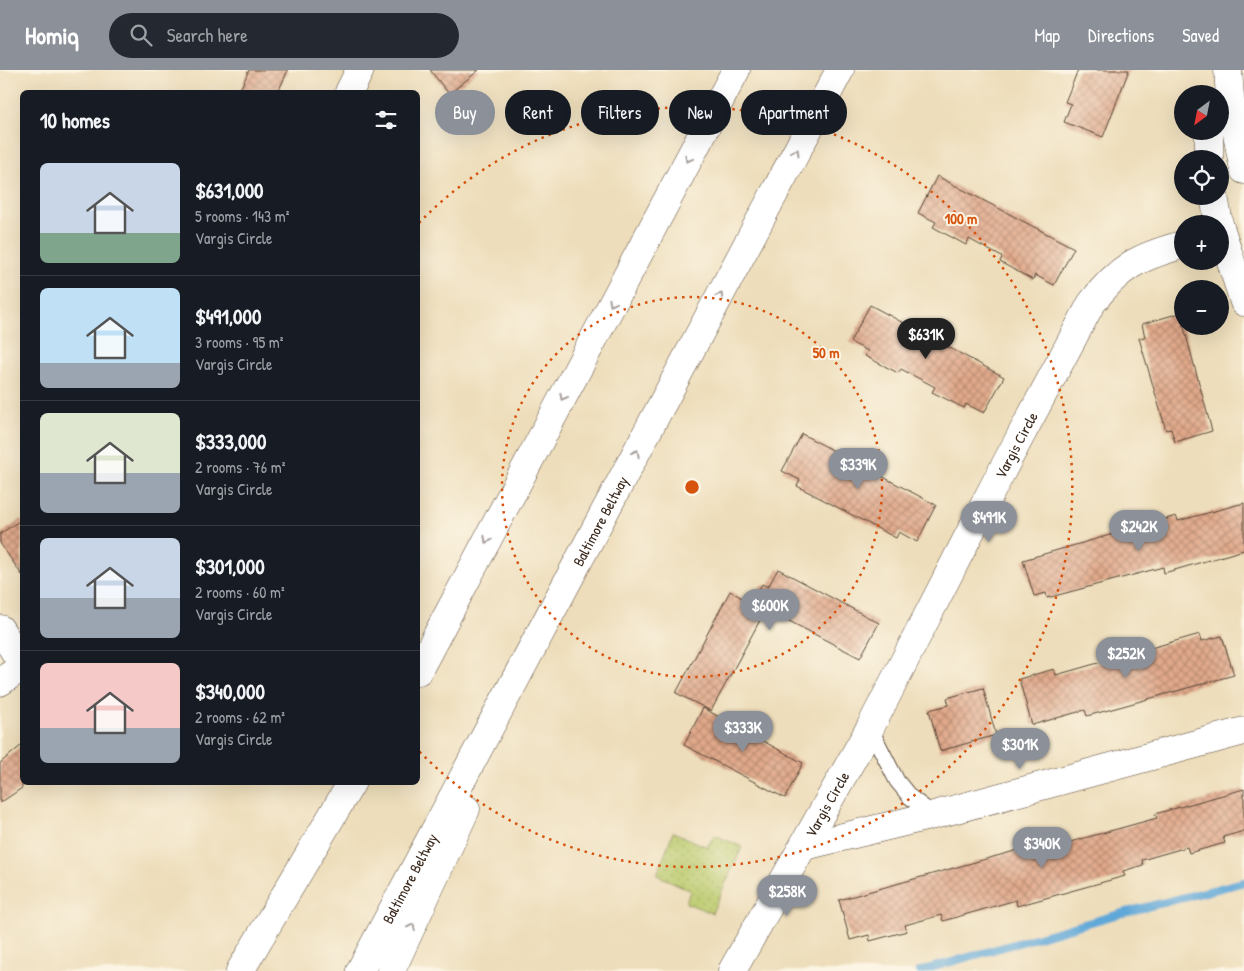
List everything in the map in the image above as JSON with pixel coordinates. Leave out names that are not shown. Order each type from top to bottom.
[{"type":"main road","points":[[349,90],[360,70]]},
{"type":"main road","points":[[420,667],[736,70]]},
{"type":"main road","name":"Baltimore Beltway","points":[[360,971],[840,70]]},
{"type":"main road","points":[[1212,85],[1215,70]]},
{"type":"main road","points":[[1228,70],[1230,98],[1244,170]]},
{"type":"main road","points":[[1229,246],[1244,302]]},
{"type":"main road","name":"Vargis Circle","points":[[732,971],[737,959],[805,846],[870,728],[996,482],[1092,304],[1109,280],[1131,264],[1160,251],[1174,247]]},
{"type":"main road","points":[[391,971],[588,542]]},
{"type":"main road","points":[[0,629],[20,660]]},
{"type":"main road","points":[[0,682],[20,668]]},
{"type":"main road","name":"Vargis Circle","points":[[805,846],[934,815],[1244,731]]},
{"type":"main road","points":[[240,971],[350,785]]},
{"type":"main road","points":[[258,971],[356,785]]},
{"type":"lane","points":[[870,728],[897,781],[910,798],[934,815]]},
{"type":"green space","points":[[673,832],[707,847],[715,835],[742,847],[712,913],[686,903],[690,890],[657,875]]},
{"type":"building","points":[[249,70],[288,70],[279,90],[240,90]]},
{"type":"building","points":[[430,70],[479,70],[454,90],[446,90]]},
{"type":"building","points":[[1078,70],[1129,70],[1103,137],[1064,122],[1071,104],[1065,102]]},
{"type":"building","points":[[937,176],[1074,248],[1054,285],[1035,275],[1033,280],[1000,262],[1002,257],[969,239],[966,245],[933,227],[936,222],[918,213]]},
{"type":"building","points":[[870,305],[1004,377],[984,413],[966,404],[964,408],[932,392],[935,387],[901,369],[898,373],[865,356],[868,351],[850,342]]},
{"type":"building","points":[[1174,315],[1174,335],[1186,335],[1212,431],[1175,442],[1171,429],[1166,430],[1139,338],[1145,337],[1142,324]]},
{"type":"building","points":[[802,434],[936,505],[917,542],[899,532],[896,538],[797,486],[800,480],[782,471]]},
{"type":"building","points":[[1244,503],[1244,550],[1164,573],[1163,567],[1047,598],[1046,593],[1034,596],[1023,560],[1176,516],[1178,521]]},
{"type":"building","points":[[20,520],[20,572],[0,543],[0,534]]},
{"type":"building","points":[[778,569],[879,623],[860,658],[766,609],[711,711],[676,693],[730,591],[744,599],[747,594],[754,598],[762,584],[768,587]]},
{"type":"building","points":[[1200,634],[1202,641],[1222,636],[1234,675],[1087,716],[1085,710],[1032,725],[1019,679],[1054,669],[1056,675]]},
{"type":"building","points":[[983,688],[996,735],[940,751],[929,710],[949,705],[947,698]]},
{"type":"building","points":[[703,708],[803,763],[785,798],[684,745]]},
{"type":"building","points":[[20,747],[20,785],[22,785],[22,788],[0,803],[0,763]]},
{"type":"building","points":[[1244,789],[1244,831],[1223,837],[1225,843],[1189,853],[1187,847],[1142,860],[1143,865],[1123,871],[1125,876],[1017,906],[1016,900],[943,921],[941,915],[905,925],[907,931],[870,941],[869,935],[850,940],[839,900],[1029,847],[1030,853],[1157,818],[1155,814]]},
{"type":"waterway","points":[[920,971],[1119,914],[1244,882]]}]
